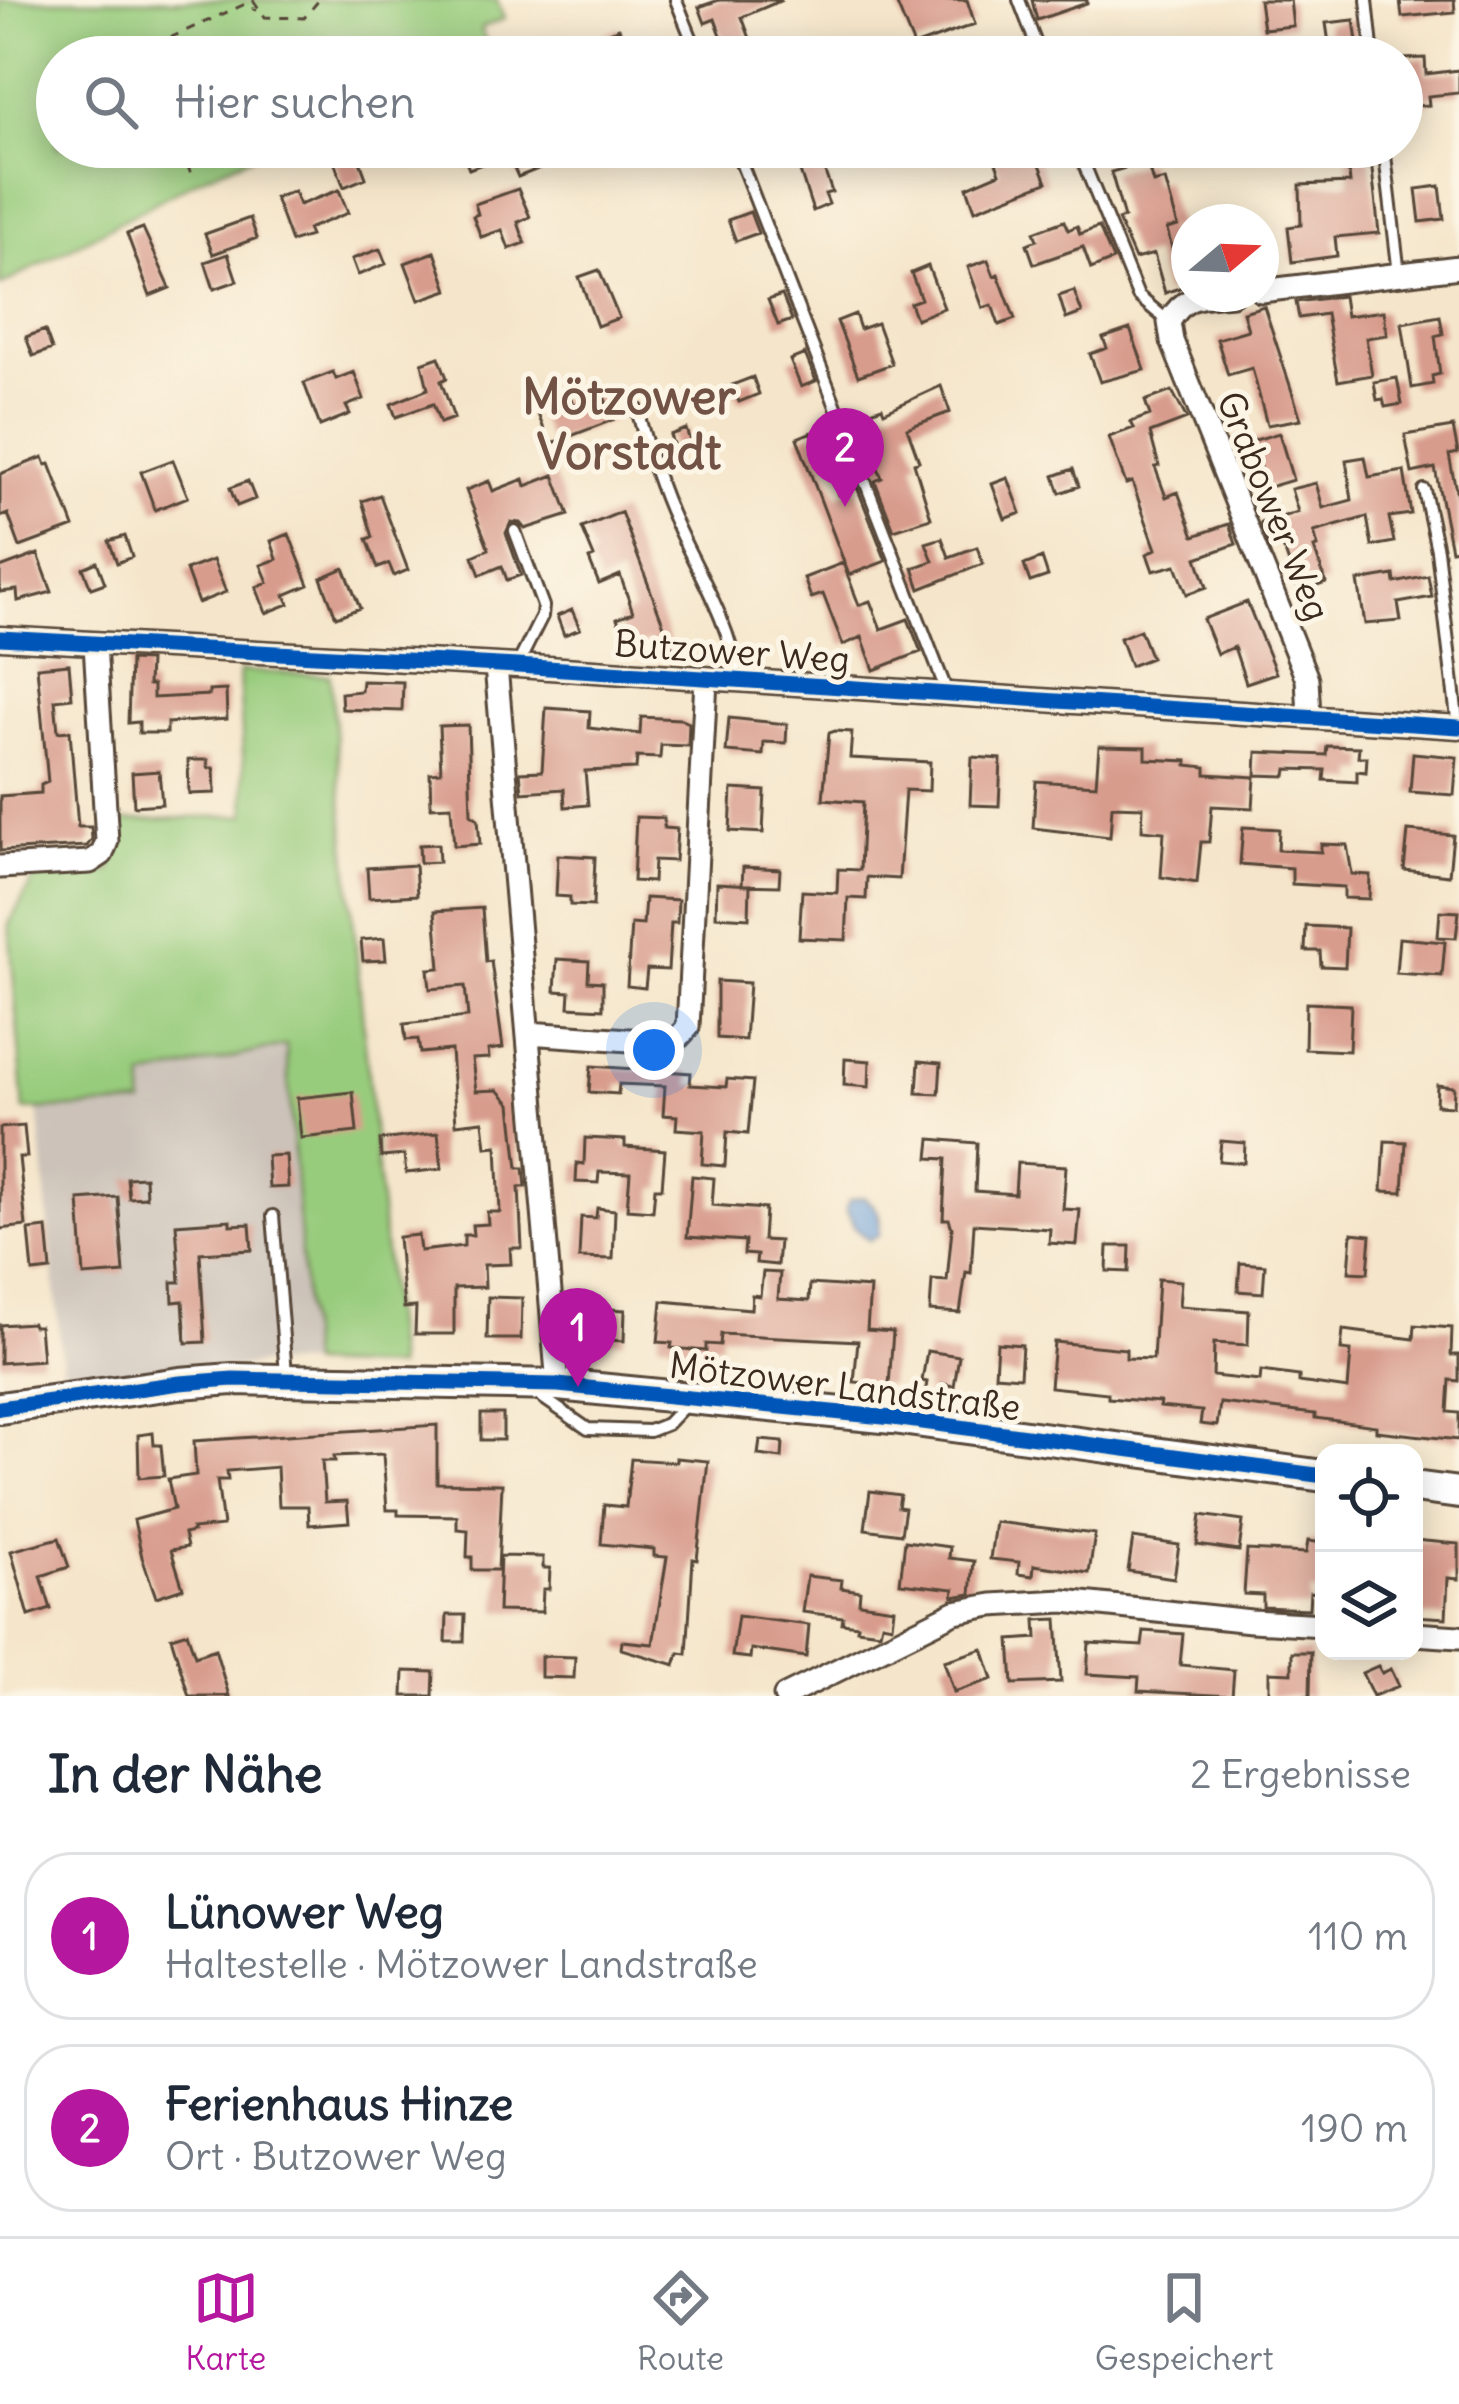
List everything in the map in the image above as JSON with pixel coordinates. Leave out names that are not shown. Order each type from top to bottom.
[{"type":"main road","name":"Mötzower Landstraße","points":[[0,1408],[180,1383],[286,1379],[558,1385],[893,1418],[1315,1475]]},
{"type":"main road","points":[[1423,1488],[1459,1493]]},
{"type":"street","points":[[1279,289],[1459,267]]},
{"type":"street","points":[[1168,322],[1174,312]]},
{"type":"street","name":"Grabower Weg","points":[[1168,322],[1307,679],[1309,716]]},
{"type":"street","name":"Butzower Weg","points":[[0,638],[1458,727]]},
{"type":"street","points":[[0,867],[90,862],[102,854],[107,842],[95,644]]},
{"type":"street","points":[[506,666],[528,1033],[558,1385]]},
{"type":"street","name":"Butzower Weg","points":[[528,1033],[673,1042],[688,1027],[706,680]]},
{"type":"street","points":[[785,1696],[955,1612],[992,1605],[1064,1600],[1315,1625]]},
{"type":"street","points":[[1423,1635],[1459,1637]]},
{"type":"lane","points":[[676,0],[691,36]]},
{"type":"lane","points":[[1018,0],[1033,36]]},
{"type":"lane","points":[[1366,0],[1370,36]]},
{"type":"lane","points":[[743,168],[948,696]]},
{"type":"lane","name":"Grabower Weg","points":[[1086,168],[1138,296],[1168,322]]},
{"type":"lane","points":[[1386,168],[1399,274]]},
{"type":"lane","points":[[637,409],[676,524],[701,571],[734,655],[738,682]]},
{"type":"lane","points":[[1424,490],[1437,550],[1458,727]]},
{"type":"lane","points":[[506,666],[542,616],[543,606],[515,531]]},
{"type":"lane","points":[[273,1216],[286,1379]]},
{"type":"lane","points":[[524,1384],[588,1429],[650,1431],[667,1424],[691,1398]]},
{"type":"path","points":[[253,0],[257,10]]},
{"type":"path","points":[[175,36],[243,5],[265,16],[304,18],[319,0]]},
{"type":"path","points":[[189,168],[193,180]]},
{"type":"shaded area","points":[[286,1044],[309,1365],[264,1364],[64,1387],[38,1109],[143,1104],[143,1078]]},
{"type":"green space","points":[[0,0],[497,0],[504,19],[481,28],[484,36],[36,36],[36,168],[223,168],[0,286]]},
{"type":"green space","points":[[239,671],[330,675],[396,1368],[309,1365],[286,1045],[144,1078],[143,1105],[24,1110],[9,924],[34,878],[111,871],[122,821],[246,815]]},
{"type":"water","points":[[863,1197],[879,1218],[879,1235],[869,1240],[855,1228],[846,1209],[849,1200]]},
{"type":"building","points":[[719,0],[782,0],[742,17],[749,36],[721,36],[715,19],[705,23],[699,7]]},
{"type":"building","points":[[895,0],[967,0],[975,24],[942,36],[910,36]]},
{"type":"building","points":[[1032,0],[1087,0],[1087,3],[1037,20]]},
{"type":"building","points":[[1259,0],[1290,0],[1293,26],[1263,29]]},
{"type":"building","points":[[1454,0],[1455,12],[1402,17],[1400,1]]},
{"type":"building","points":[[1354,20],[1356,36],[1328,36],[1326,23]]},
{"type":"building","points":[[1423,58],[1426,74],[1459,70],[1459,93],[1428,96],[1429,105],[1423,105]]},
{"type":"building","points":[[337,168],[362,168],[366,178],[344,187]]},
{"type":"building","points":[[514,168],[541,168],[518,177]]},
{"type":"building","points":[[799,168],[823,168],[832,192],[825,194],[829,204],[813,211]]},
{"type":"building","points":[[998,168],[1041,168],[1047,182],[975,210],[967,187],[1000,173]]},
{"type":"building","points":[[1149,168],[1153,183],[1165,180],[1172,204],[1171,228],[1167,229],[1171,291],[1165,293],[1154,254],[1135,259],[1118,220],[1124,218],[1111,172]]},
{"type":"building","points":[[1348,168],[1372,168],[1379,233],[1335,237],[1337,256],[1292,262],[1288,227],[1301,225],[1300,185],[1350,183]]},
{"type":"building","points":[[1440,186],[1444,219],[1420,222],[1416,189]]},
{"type":"building","points":[[518,189],[530,217],[518,222],[525,243],[509,249],[502,230],[481,237],[473,216],[478,214],[475,204]]},
{"type":"building","points":[[339,190],[348,213],[307,229],[310,236],[291,242],[275,198],[294,191],[299,205]]},
{"type":"building","points":[[750,212],[758,233],[736,241],[728,220]]},
{"type":"building","points":[[250,218],[257,238],[213,254],[205,234]]},
{"type":"building","points":[[1064,221],[1068,230],[1077,226],[1080,234],[1099,227],[1113,260],[1091,269],[1083,247],[1034,264],[1027,244],[1037,240],[1034,232]]},
{"type":"building","points":[[143,228],[170,288],[150,296],[127,234]]},
{"type":"building","points":[[380,249],[386,264],[358,275],[352,259]]},
{"type":"building","points":[[435,252],[448,290],[419,300],[405,263]]},
{"type":"building","points":[[228,254],[237,281],[214,289],[205,262]]},
{"type":"building","points":[[988,260],[1015,319],[999,325],[992,305],[983,308],[968,267]]},
{"type":"building","points":[[928,266],[944,308],[916,319],[910,303],[921,299],[911,273]]},
{"type":"building","points":[[599,270],[619,318],[597,326],[579,277]]},
{"type":"building","points":[[1074,291],[1082,313],[1066,319],[1059,296]]},
{"type":"building","points":[[782,295],[792,320],[778,325],[768,300]]},
{"type":"building","points":[[1343,296],[1346,316],[1384,311],[1387,335],[1366,338],[1372,375],[1338,381],[1326,314],[1299,318],[1296,302]]},
{"type":"building","points":[[1243,312],[1266,312],[1301,419],[1267,425],[1252,368],[1228,375],[1217,339],[1248,330]]},
{"type":"building","points":[[855,314],[860,329],[877,323],[892,364],[858,376],[837,321]]},
{"type":"building","points":[[1440,316],[1443,334],[1435,336],[1440,374],[1432,376],[1433,384],[1412,388],[1402,323]]},
{"type":"building","points":[[1130,329],[1145,370],[1100,382],[1090,354],[1107,348],[1103,338]]},
{"type":"building","points":[[45,330],[52,349],[33,356],[26,337]]},
{"type":"building","points":[[805,354],[816,381],[801,387],[790,360]]},
{"type":"building","points":[[439,357],[447,378],[441,381],[454,418],[440,423],[433,404],[396,417],[391,404],[428,389],[422,363]]},
{"type":"building","points":[[333,372],[336,379],[354,372],[364,399],[346,406],[350,414],[320,426],[304,383]]},
{"type":"building","points":[[753,377],[759,394],[739,402],[732,385]]},
{"type":"building","points":[[1397,378],[1402,404],[1385,407],[1383,399],[1377,400],[1374,382]]},
{"type":"building","points":[[941,386],[950,412],[907,428],[931,518],[894,530],[875,481],[882,478],[857,416],[882,407],[884,412]]},
{"type":"building","points":[[1172,391],[1187,419],[1150,433],[1166,497],[1178,492],[1194,536],[1229,524],[1236,544],[1197,558],[1207,587],[1187,594],[1176,565],[1153,571],[1147,554],[1156,549],[1132,482],[1126,484],[1109,437],[1134,428],[1131,422],[1150,415],[1145,401]]},
{"type":"building","points":[[603,394],[613,420],[550,444],[536,409],[570,396],[573,405]]},
{"type":"building","points":[[1453,427],[1458,453],[1449,455],[1459,506],[1459,549],[1451,550],[1435,468],[1412,473],[1405,435]]},
{"type":"building","points":[[686,429],[692,447],[676,453],[670,435]]},
{"type":"building","points":[[812,432],[838,495],[857,487],[886,561],[849,575],[797,438]]},
{"type":"building","points":[[1279,433],[1293,480],[1266,488],[1252,441]]},
{"type":"building","points":[[43,457],[74,527],[20,547],[8,514],[0,517],[0,474]]},
{"type":"building","points":[[1365,457],[1369,477],[1404,471],[1411,514],[1389,517],[1394,542],[1372,546],[1367,517],[1314,532],[1318,547],[1314,548],[1326,583],[1299,592],[1281,541],[1269,545],[1261,523],[1298,512],[1291,489],[1316,483],[1323,508],[1352,500],[1346,460]]},
{"type":"building","points":[[173,460],[188,497],[155,510],[141,472]]},
{"type":"building","points":[[1073,469],[1079,486],[1060,493],[1054,476]]},
{"type":"building","points":[[554,475],[569,515],[525,529],[511,522],[506,533],[521,575],[507,580],[502,566],[480,575],[473,556],[489,549],[466,490],[489,481],[493,491],[524,479],[526,486]]},
{"type":"building","points":[[1008,478],[1021,513],[1005,519],[992,484]]},
{"type":"building","points":[[248,481],[255,499],[237,506],[230,488]]},
{"type":"building","points":[[380,495],[408,570],[394,576],[389,564],[378,568],[367,539],[373,537],[362,501]]},
{"type":"building","points":[[621,512],[673,650],[656,656],[650,641],[629,649],[617,618],[633,612],[620,575],[599,584],[589,559],[594,557],[582,528]]},
{"type":"building","points":[[289,534],[309,585],[285,595],[289,604],[266,613],[256,587],[268,582],[261,565],[277,559],[271,541]]},
{"type":"building","points":[[125,536],[132,557],[117,563],[109,541]]},
{"type":"building","points":[[942,538],[949,557],[977,547],[983,564],[920,589],[913,568],[933,561],[926,543]]},
{"type":"building","points":[[38,554],[52,592],[18,601],[17,590],[0,592],[0,568]]},
{"type":"building","points":[[1042,558],[1048,576],[1030,582],[1024,565]]},
{"type":"building","points":[[213,560],[226,592],[198,603],[186,570]]},
{"type":"building","points":[[97,562],[105,583],[91,588],[83,568]]},
{"type":"building","points":[[843,563],[859,605],[870,601],[881,629],[908,619],[921,652],[874,670],[862,637],[843,645],[823,594],[811,598],[804,578]]},
{"type":"building","points":[[344,568],[360,608],[336,617],[321,578]]},
{"type":"building","points":[[1394,575],[1395,583],[1428,576],[1432,597],[1398,603],[1401,621],[1365,624],[1358,581]]},
{"type":"building","points":[[1247,602],[1276,673],[1246,683],[1234,647],[1217,654],[1203,619]]},
{"type":"building","points":[[572,610],[580,629],[564,635],[557,616]]},
{"type":"building","points":[[1140,630],[1151,658],[1130,666],[1120,638]]},
{"type":"building","points":[[130,660],[149,661],[153,698],[226,690],[227,719],[167,723],[167,733],[139,733],[139,722],[128,723]]},
{"type":"building","points":[[69,664],[72,698],[55,700],[58,732],[70,731],[78,827],[91,827],[92,839],[87,846],[0,851],[0,796],[41,793],[41,785],[48,782],[37,667]]},
{"type":"building","points":[[362,681],[403,682],[402,711],[342,709],[341,693],[361,691]]},
{"type":"building","points":[[546,708],[590,711],[589,728],[640,734],[641,717],[680,719],[689,723],[688,746],[661,745],[660,758],[637,757],[636,769],[585,771],[588,805],[565,807],[564,789],[522,792],[520,772],[542,771]]},
{"type":"building","points":[[729,718],[787,724],[786,743],[764,742],[763,755],[726,752]]},
{"type":"building","points":[[468,725],[471,814],[478,819],[480,844],[454,846],[451,806],[431,807],[430,773],[441,772],[439,726]]},
{"type":"building","points":[[852,732],[850,758],[930,762],[929,791],[905,790],[899,879],[867,877],[866,899],[848,898],[846,940],[799,938],[802,891],[837,893],[838,869],[860,870],[863,802],[823,799],[829,733]]},
{"type":"building","points":[[1099,746],[1146,747],[1146,759],[1187,761],[1187,765],[1206,767],[1206,774],[1255,777],[1253,808],[1212,806],[1209,842],[1201,842],[1197,883],[1161,877],[1164,832],[1142,830],[1143,807],[1112,806],[1110,837],[1033,828],[1036,781],[1096,785]]},
{"type":"building","points":[[1327,746],[1359,747],[1358,757],[1367,757],[1366,772],[1357,771],[1357,782],[1324,780],[1325,770],[1287,769],[1286,776],[1256,775],[1257,752],[1326,755]]},
{"type":"building","points":[[1413,753],[1457,757],[1454,795],[1410,792]]},
{"type":"building","points":[[972,757],[1001,759],[999,806],[970,805]]},
{"type":"building","points":[[188,760],[208,760],[208,768],[214,768],[215,793],[189,794]]},
{"type":"building","points":[[159,771],[162,804],[134,806],[132,773]]},
{"type":"building","points":[[732,789],[765,791],[763,833],[730,831]]},
{"type":"building","points":[[636,817],[664,818],[664,828],[677,829],[675,861],[654,860],[653,882],[633,881]]},
{"type":"building","points":[[1243,827],[1279,829],[1278,850],[1321,852],[1321,844],[1347,845],[1352,874],[1370,875],[1369,899],[1344,898],[1344,887],[1292,884],[1292,868],[1240,864]]},
{"type":"building","points":[[1408,831],[1453,835],[1449,875],[1404,870]]},
{"type":"building","points":[[438,844],[439,862],[420,863],[419,845]]},
{"type":"building","points":[[558,855],[595,857],[593,906],[570,905],[570,897],[556,896]]},
{"type":"building","points":[[415,865],[417,895],[369,898],[367,868]]},
{"type":"building","points":[[743,867],[780,869],[779,886],[742,885]]},
{"type":"building","points":[[717,883],[750,885],[749,918],[716,916]]},
{"type":"building","points":[[645,898],[678,900],[677,923],[671,923],[668,970],[647,969],[645,988],[627,986],[631,924],[643,925]]},
{"type":"building","points":[[482,908],[486,962],[491,961],[503,1048],[488,1050],[489,1058],[472,1059],[476,1091],[498,1090],[511,1104],[518,1168],[524,1168],[526,1187],[519,1187],[522,1248],[510,1248],[511,1264],[484,1265],[485,1287],[454,1288],[454,1334],[415,1334],[416,1307],[404,1308],[398,1237],[418,1235],[420,1251],[464,1246],[464,1235],[473,1235],[472,1225],[488,1224],[487,1212],[500,1212],[497,1146],[486,1147],[483,1121],[456,1124],[451,1050],[420,1053],[418,1039],[406,1040],[404,1024],[468,1017],[465,986],[430,989],[428,969],[440,968],[435,911]]},
{"type":"building","points":[[1440,911],[1459,912],[1456,938],[1438,937]]},
{"type":"building","points":[[1306,926],[1347,928],[1345,967],[1321,966],[1320,951],[1305,951]]},
{"type":"building","points":[[384,938],[386,960],[363,961],[361,940]]},
{"type":"building","points":[[1399,938],[1445,942],[1442,976],[1396,973]]},
{"type":"building","points":[[557,959],[589,961],[588,981],[603,982],[603,1009],[569,1007],[570,992],[555,991]]},
{"type":"building","points":[[717,981],[749,983],[745,1040],[717,1038]]},
{"type":"building","points":[[1306,1003],[1351,1005],[1349,1051],[1305,1049]]},
{"type":"building","points":[[845,1059],[870,1061],[869,1087],[844,1085]]},
{"type":"building","points":[[919,1061],[941,1063],[939,1094],[917,1093]]},
{"type":"building","points":[[591,1066],[691,1073],[690,1085],[726,1087],[727,1079],[753,1081],[748,1134],[727,1132],[725,1166],[702,1164],[704,1131],[676,1129],[677,1116],[663,1115],[665,1086],[619,1084],[618,1094],[589,1092]]},
{"type":"building","points":[[1437,1085],[1454,1087],[1453,1106],[1436,1105]]},
{"type":"building","points":[[353,1092],[357,1132],[301,1138],[297,1098]]},
{"type":"building","points":[[24,1126],[27,1157],[19,1157],[26,1226],[0,1229],[0,1128]]},
{"type":"building","points":[[438,1133],[442,1169],[406,1173],[404,1155],[381,1157],[380,1140]]},
{"type":"building","points":[[585,1138],[625,1140],[625,1147],[665,1150],[662,1188],[655,1188],[653,1211],[627,1209],[630,1173],[599,1172],[598,1183],[576,1182],[577,1163],[584,1164]]},
{"type":"building","points":[[931,1139],[977,1143],[975,1191],[1015,1194],[1017,1163],[1066,1166],[1063,1209],[1080,1210],[1077,1245],[1049,1243],[1050,1229],[974,1224],[971,1273],[966,1272],[960,1313],[930,1311],[932,1280],[947,1281],[952,1228],[949,1219],[943,1219],[946,1159],[929,1158]]},
{"type":"building","points":[[1221,1141],[1245,1143],[1244,1163],[1219,1161]]},
{"type":"building","points":[[1385,1141],[1406,1142],[1403,1192],[1382,1191]]},
{"type":"building","points":[[286,1155],[288,1187],[269,1188],[267,1156]]},
{"type":"building","points":[[692,1176],[714,1178],[712,1205],[765,1209],[763,1240],[779,1241],[777,1265],[756,1263],[757,1255],[744,1254],[745,1241],[687,1237]]},
{"type":"building","points":[[145,1177],[146,1197],[129,1198],[127,1178]]},
{"type":"building","points":[[118,1197],[124,1273],[84,1276],[79,1200]]},
{"type":"building","points":[[597,1208],[615,1210],[613,1259],[579,1258],[581,1217],[596,1218]]},
{"type":"building","points":[[230,1220],[230,1225],[250,1224],[252,1250],[200,1253],[205,1342],[186,1343],[183,1301],[173,1302],[172,1282],[180,1282],[176,1224]]},
{"type":"building","points":[[47,1228],[51,1270],[33,1272],[29,1230]]},
{"type":"building","points":[[1352,1233],[1371,1235],[1368,1273],[1349,1272]]},
{"type":"building","points":[[1108,1246],[1130,1246],[1129,1272],[1107,1271]]},
{"type":"building","points":[[1240,1263],[1265,1265],[1263,1293],[1238,1291]]},
{"type":"building","points":[[763,1272],[780,1273],[778,1299],[809,1301],[810,1284],[870,1288],[867,1330],[893,1332],[889,1385],[854,1382],[858,1341],[721,1334],[720,1345],[706,1344],[706,1351],[658,1342],[662,1301],[751,1309],[752,1295],[760,1296]]},
{"type":"building","points":[[1158,1279],[1181,1281],[1179,1306],[1249,1311],[1248,1345],[1214,1343],[1213,1376],[1260,1381],[1261,1371],[1348,1389],[1351,1351],[1341,1350],[1343,1330],[1414,1339],[1415,1325],[1452,1328],[1451,1355],[1459,1355],[1459,1381],[1450,1380],[1448,1412],[1459,1413],[1459,1440],[1376,1431],[1376,1426],[1315,1418],[1315,1414],[1220,1403],[1217,1426],[1200,1424],[1202,1411],[1050,1387],[1054,1342],[1126,1349],[1126,1358],[1153,1359]]},
{"type":"building","points":[[488,1297],[522,1298],[521,1339],[487,1339]]},
{"type":"building","points":[[589,1308],[625,1310],[624,1341],[587,1339]]},
{"type":"building","points":[[0,1325],[39,1326],[42,1360],[0,1363]]},
{"type":"building","points":[[997,1343],[1022,1345],[1020,1377],[995,1375]]},
{"type":"building","points":[[927,1351],[959,1356],[954,1386],[943,1384],[941,1396],[925,1394],[927,1382],[922,1381]]},
{"type":"building","points":[[481,1414],[503,1414],[503,1440],[481,1440]]},
{"type":"building","points":[[437,1425],[437,1483],[502,1484],[498,1570],[472,1570],[472,1557],[467,1557],[468,1530],[457,1529],[457,1516],[398,1515],[398,1510],[387,1510],[383,1454],[334,1456],[335,1461],[322,1461],[325,1502],[347,1501],[349,1522],[309,1525],[308,1506],[279,1506],[277,1467],[227,1471],[228,1480],[217,1480],[223,1526],[184,1534],[187,1547],[171,1550],[183,1588],[156,1597],[134,1520],[174,1509],[168,1479],[196,1475],[194,1441]]},
{"type":"building","points":[[153,1433],[154,1445],[161,1445],[164,1476],[139,1478],[138,1435]]},
{"type":"building","points":[[760,1440],[783,1442],[782,1458],[758,1455]]},
{"type":"building","points":[[676,1458],[708,1461],[697,1560],[693,1559],[687,1654],[679,1653],[675,1665],[621,1649],[622,1641],[653,1644],[667,1557],[654,1556],[654,1549],[601,1544],[604,1505],[626,1507],[631,1459],[676,1462]]},
{"type":"building","points":[[870,1491],[900,1495],[898,1507],[905,1508],[901,1534],[865,1529]]},
{"type":"building","points":[[1201,1515],[1243,1521],[1239,1551],[1197,1545]]},
{"type":"building","points":[[995,1522],[1095,1534],[1089,1573],[1034,1565],[1033,1576],[1018,1574],[1019,1562],[990,1559]]},
{"type":"building","points":[[59,1538],[69,1567],[41,1576],[51,1609],[29,1616],[11,1551]]},
{"type":"building","points":[[1133,1538],[1179,1545],[1174,1578],[1128,1571]]},
{"type":"building","points":[[905,1541],[950,1547],[949,1558],[974,1561],[971,1594],[953,1597],[954,1589],[900,1583]]},
{"type":"building","points":[[1308,1541],[1315,1542],[1315,1592],[1310,1592],[1309,1609],[1263,1607],[1263,1595],[1244,1594],[1247,1550],[1306,1553]]},
{"type":"building","points":[[1423,1541],[1459,1544],[1459,1579],[1448,1578],[1446,1618],[1423,1617]]},
{"type":"building","points":[[500,1556],[543,1557],[543,1568],[550,1568],[542,1612],[498,1611]]},
{"type":"building","points":[[807,1576],[842,1580],[841,1588],[860,1591],[859,1603],[894,1608],[892,1625],[882,1623],[880,1632],[857,1629],[858,1625],[842,1623],[843,1617],[802,1612]]},
{"type":"building","points":[[447,1615],[465,1615],[464,1642],[446,1642]]},
{"type":"building","points":[[738,1616],[809,1625],[806,1657],[751,1649],[750,1658],[732,1656]]},
{"type":"building","points":[[1057,1619],[1061,1682],[1013,1684],[1010,1640],[1037,1638],[1036,1620]]},
{"type":"building","points":[[1144,1631],[1183,1634],[1180,1665],[1234,1670],[1232,1696],[1138,1691],[1139,1677],[1087,1674],[1089,1643],[1142,1646]]},
{"type":"building","points":[[187,1632],[195,1656],[215,1649],[229,1696],[189,1696],[171,1637]]},
{"type":"building","points":[[983,1649],[993,1679],[954,1692],[944,1661]]},
{"type":"building","points":[[1292,1652],[1311,1652],[1310,1696],[1269,1696],[1269,1672],[1292,1673]]},
{"type":"building","points":[[541,1656],[575,1657],[574,1678],[541,1677]]},
{"type":"building","points":[[1378,1666],[1382,1673],[1391,1669],[1399,1686],[1373,1696],[1362,1673]]},
{"type":"building","points":[[404,1671],[434,1672],[433,1696],[403,1696]]},
{"type":"cycle path","points":[[0,638],[1459,727]]},
{"type":"cycle path","points":[[0,1408],[233,1379],[558,1385],[893,1418],[1315,1475]]},
{"type":"place","name":"Ferienhaus Hinze","points":[[845,507]]},
{"type":"place","name":"Lünower Weg","points":[[578,1387]]},
{"type":"district","name":"Mötzower Vorstadt","points":[[629,424]]}]
